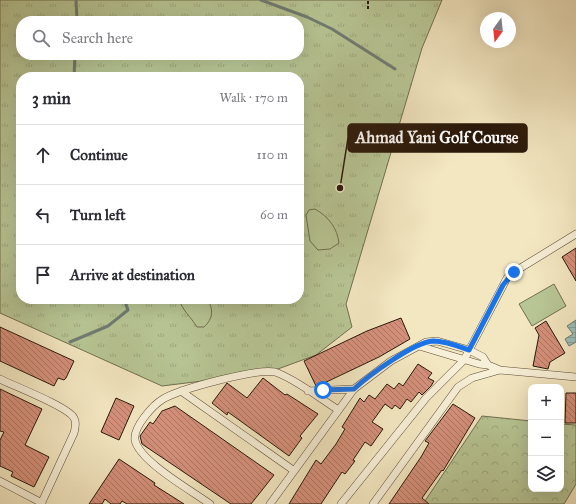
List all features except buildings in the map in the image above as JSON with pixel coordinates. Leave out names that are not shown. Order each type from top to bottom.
[{"type":"street","points":[[341,504],[426,398],[464,360],[507,278],[514,272],[576,234]]},
{"type":"street","points":[[270,504],[293,470],[354,389],[365,379],[391,361],[426,342],[437,341],[469,350],[483,358],[488,364],[500,370]]},
{"type":"street","points":[[418,346],[479,364],[488,364]]},
{"type":"street","points":[[373,504],[458,387],[472,378],[500,370],[576,377]]},
{"type":"street","points":[[210,504],[146,459],[138,447],[135,440],[136,430],[153,406],[163,399],[181,391],[266,371],[282,375],[337,410]]},
{"type":"street","points":[[0,379],[59,406],[69,412],[74,418],[76,424],[74,434],[41,503],[0,481]]},
{"type":"street","points":[[307,391],[354,389]]},
{"type":"street","points":[[181,391],[293,470]]},
{"type":"path","points":[[368,0],[368,9]]},
{"type":"green space","points":[[0,0],[442,0],[422,48],[346,304],[352,327],[316,355],[267,373],[162,386],[0,313]]},
{"type":"green space","points":[[315,209],[332,223],[336,232],[339,243],[330,249],[318,250],[310,241],[306,215],[309,210]]},
{"type":"green space","points":[[554,284],[566,306],[532,326],[519,304]]},
{"type":"green space","points":[[181,304],[210,304],[212,314],[204,327],[197,327]]},
{"type":"green space","points":[[482,416],[528,421],[528,492],[564,492],[564,424],[576,425],[576,484],[564,504],[423,504]]},
{"type":"water","points":[[576,320],[576,342],[569,346],[565,339],[573,334],[567,326]]},
{"type":"waterway","points":[[76,0],[77,16]]},
{"type":"waterway","points":[[261,0],[307,17],[332,29],[395,69]]},
{"type":"waterway","points":[[74,72],[75,60]]},
{"type":"waterway","points":[[70,342],[108,326],[128,310],[126,304]]},
{"type":"place","name":"Ahmad Yani Golf Course","points":[[340,188]]},
{"type":"route","points":[[323,390],[354,389],[365,379],[391,361],[426,342],[446,342],[469,350],[507,278],[514,272]]}]
